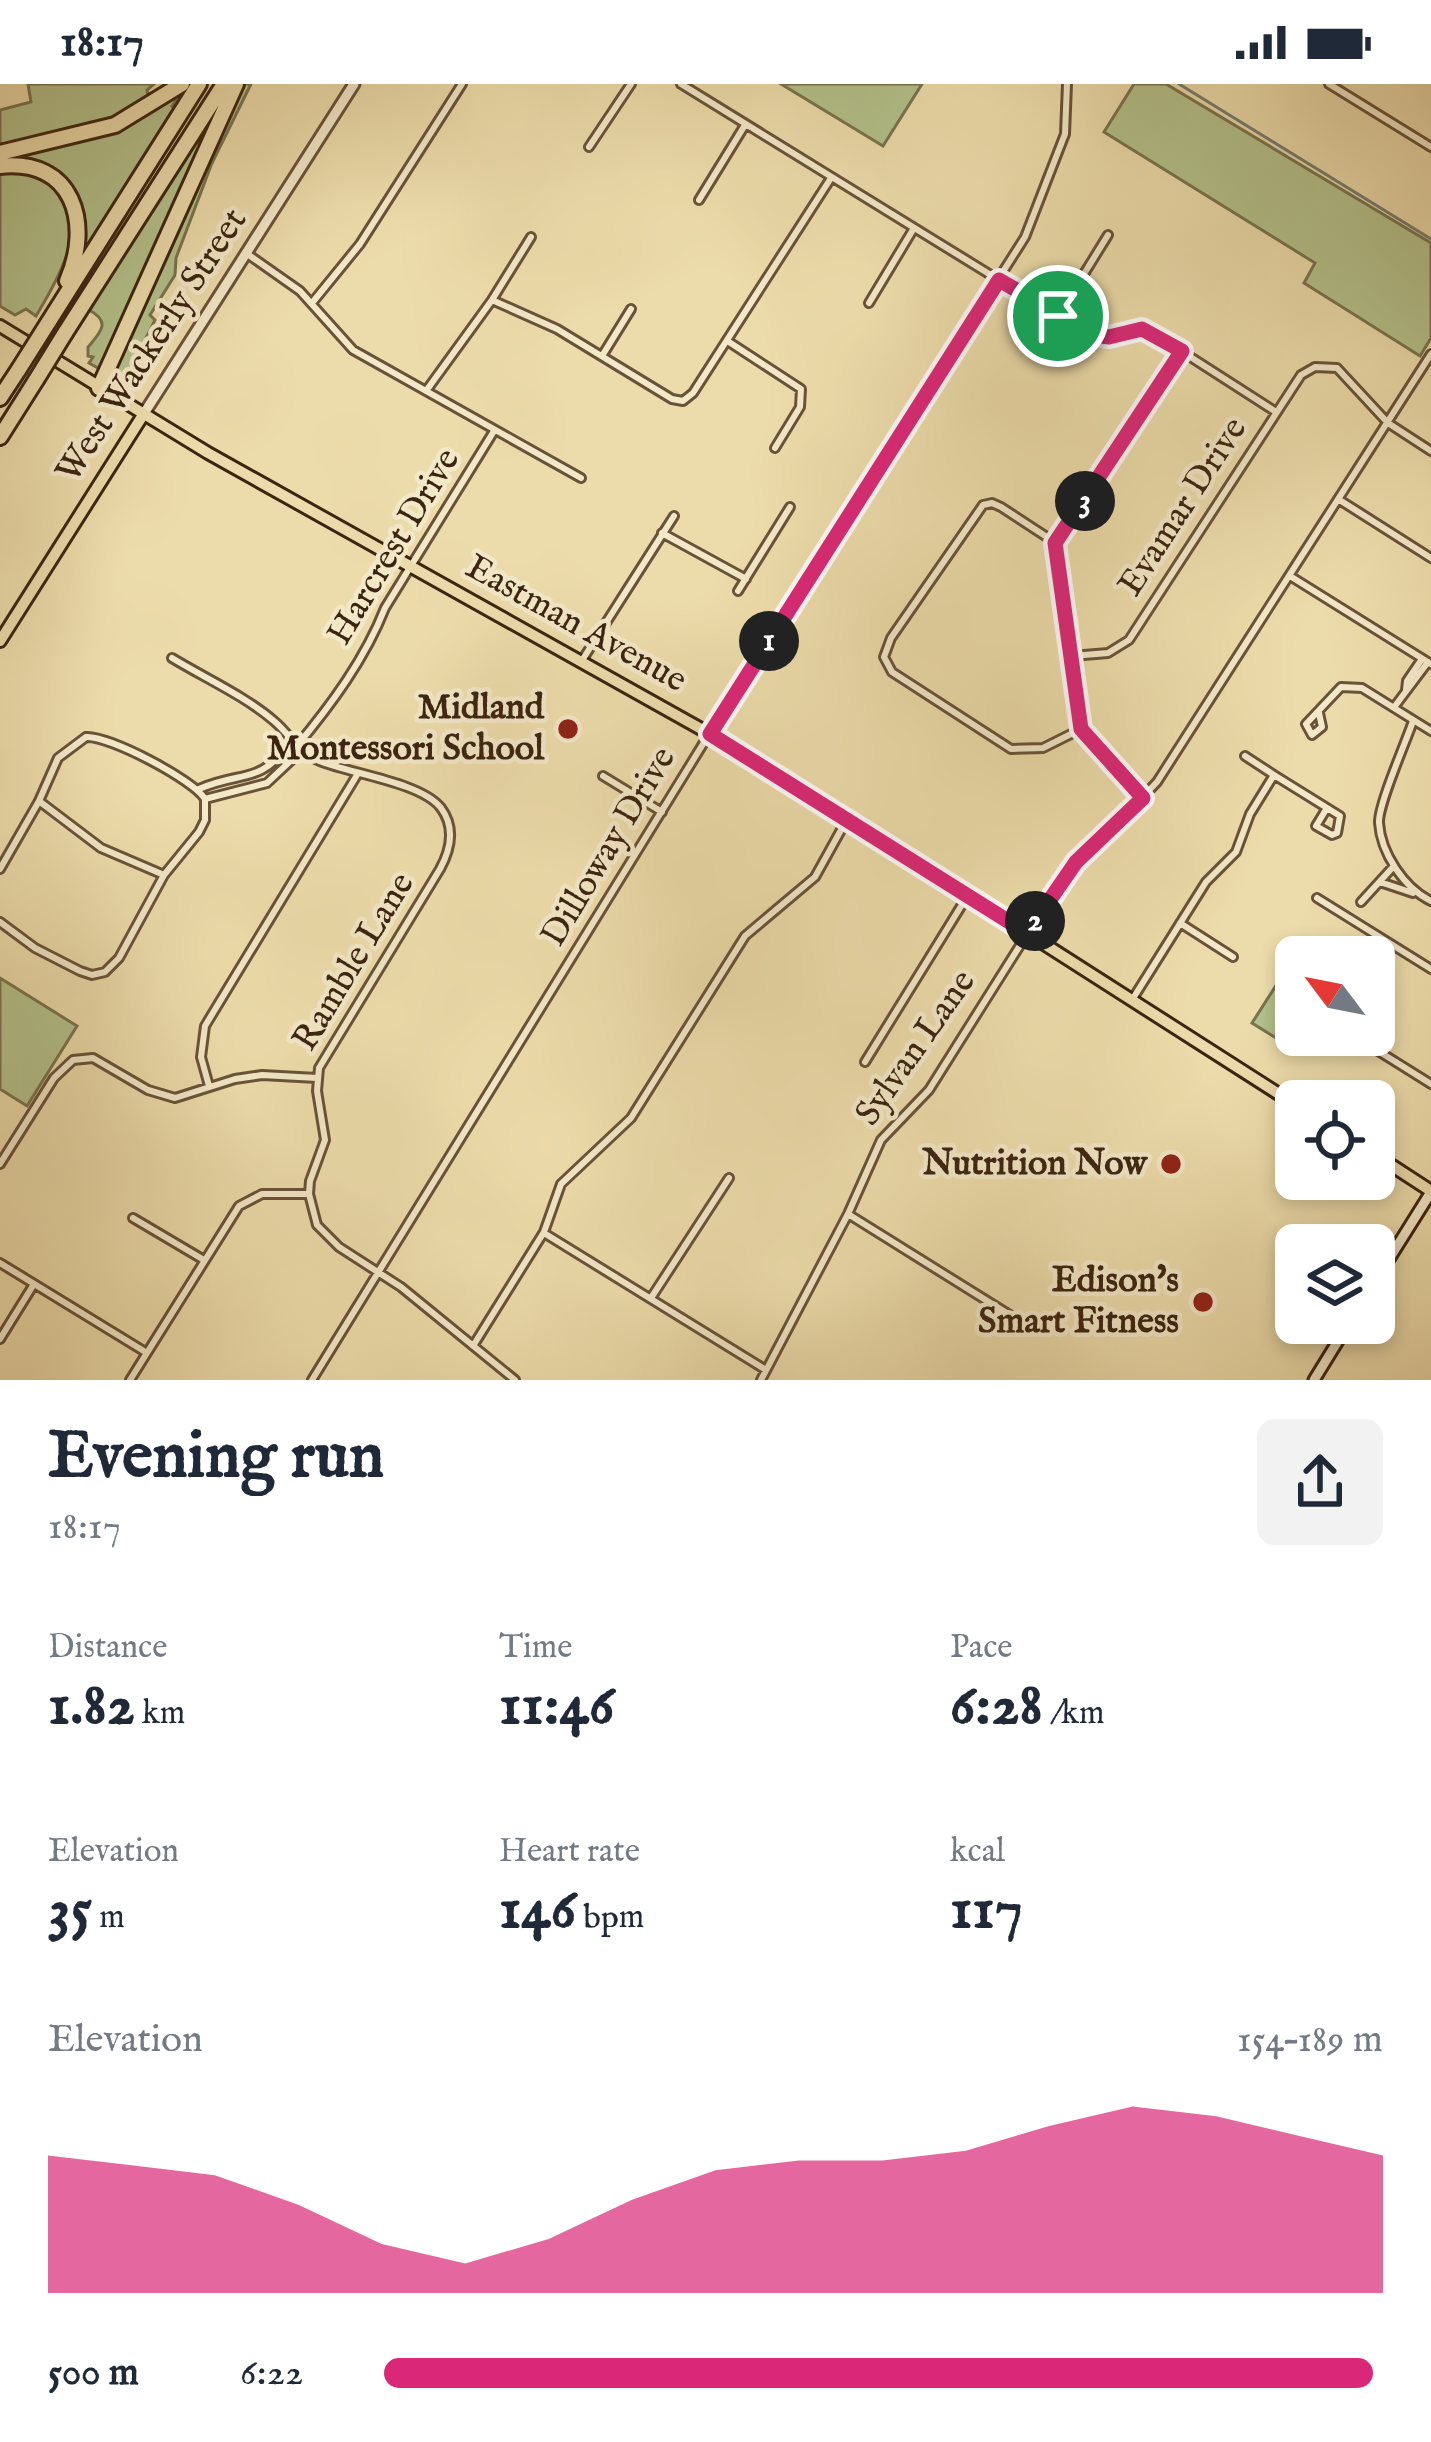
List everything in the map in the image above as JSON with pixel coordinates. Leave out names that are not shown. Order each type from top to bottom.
[{"type":"highway","points":[[0,154],[115,125],[182,84]]},
{"type":"highway","points":[[0,398],[199,84]]},
{"type":"highway","points":[[0,437],[224,84]]},
{"type":"highway","points":[[100,388],[236,84]]},
{"type":"highway","points":[[0,166],[35,168],[58,183],[74,205],[80,224],[79,248],[49,321]]},
{"type":"main road","name":"Eastman Avenue","points":[[0,326],[143,415],[710,734],[1275,1092]]},
{"type":"main road","name":"West Wackerly Street","points":[[0,640],[143,415]]},
{"type":"main road","points":[[1395,1168],[1431,1191]]},
{"type":"street","name":"West Wackerly Street","points":[[143,415],[354,84]]},
{"type":"street","points":[[311,304],[360,244],[462,84]]},
{"type":"street","points":[[589,147],[631,84]]},
{"type":"street","points":[[681,84],[1058,316],[1095,335],[1150,331],[1276,412]]},
{"type":"street","name":"Dilloway Drive","points":[[312,1380],[1034,220],[1065,134],[1067,84]]},
{"type":"street","points":[[1328,84],[1431,147]]},
{"type":"street","points":[[699,200],[745,125]]},
{"type":"street","points":[[492,300],[557,329],[683,401],[831,178]]},
{"type":"street","points":[[869,303],[914,228]]},
{"type":"street","points":[[1058,316],[1108,235]]},
{"type":"street","points":[[426,392],[531,237]]},
{"type":"street","points":[[246,253],[285,278],[352,350],[581,478]]},
{"type":"street","points":[[602,356],[631,309]]},
{"type":"street","points":[[727,341],[801,389],[800,406],[775,448]]},
{"type":"street","points":[[1143,798],[1081,729],[1055,543],[1182,351]]},
{"type":"street","name":"Sylvan Lane","points":[[761,1380],[881,1140],[928,1090],[1076,862],[1143,798],[1431,354]]},
{"type":"street","name":"Evamar Drive","points":[[1072,656],[1108,653],[1129,640],[1301,375],[1326,366],[1347,376],[1388,423]]},
{"type":"street","points":[[1388,423],[1431,451]]},
{"type":"street","name":"Harcrest Drive","points":[[296,747],[374,637],[385,608],[495,430]]},
{"type":"street","points":[[1337,499],[1431,558]]},
{"type":"street","points":[[1055,543],[1001,507],[982,505],[891,638],[884,657],[892,672],[1011,749],[1043,748],[1081,729]]},
{"type":"street","points":[[738,590],[790,507]]},
{"type":"street","points":[[581,662],[674,516]]},
{"type":"street","points":[[662,533],[746,579]]},
{"type":"street","points":[[1290,576],[1427,662],[1395,706]]},
{"type":"street","points":[[172,658],[270,718],[296,747],[357,775],[205,1026],[201,1057],[209,1086]]},
{"type":"street","points":[[1319,713],[1340,687],[1362,688],[1431,731]]},
{"type":"street","points":[[1413,721],[1378,821],[1393,866],[1417,894]]},
{"type":"street","points":[[0,869],[39,801],[51,769],[66,748],[95,736],[116,742],[199,789],[206,799],[200,832],[164,875],[119,958],[105,972],[80,971],[45,954],[0,922]]},
{"type":"street","points":[[199,789],[260,774],[296,747]]},
{"type":"street","points":[[206,799],[268,783],[296,747]]},
{"type":"street","points":[[1245,756],[1340,816],[1337,833],[1332,835],[1316,826],[1327,808]]},
{"type":"street","name":"Ramble Lane","points":[[309,1194],[325,1140],[317,1078],[327,1052],[440,869],[450,844],[442,809],[427,796],[357,775]]},
{"type":"street","points":[[1132,1000],[1206,882],[1236,852],[1250,814],[1274,775]]},
{"type":"street","points":[[603,776],[662,812]]},
{"type":"street","points":[[39,801],[100,848],[164,875]]},
{"type":"street","points":[[472,1348],[544,1232],[561,1184],[631,1118],[745,936],[815,877],[848,818]]},
{"type":"street","points":[[1361,902],[1393,866]]},
{"type":"street","points":[[1380,882],[1431,901]]},
{"type":"street","points":[[865,1062],[968,895]]},
{"type":"street","points":[[1316,898],[1431,969]]},
{"type":"street","points":[[1180,923],[1233,957]]},
{"type":"street","points":[[1386,1056],[1431,1084]]},
{"type":"street","points":[[0,1164],[62,1068],[73,1060],[93,1058],[148,1090],[175,1098],[262,1075],[317,1078]]},
{"type":"street","points":[[651,1298],[729,1178]]},
{"type":"street","points":[[1395,1249],[1431,1191]]},
{"type":"street","points":[[130,1380],[229,1220],[250,1198],[309,1194],[317,1225],[327,1238],[514,1380]]},
{"type":"street","points":[[848,1214],[1021,1322]]},
{"type":"street","points":[[133,1218],[204,1260]]},
{"type":"street","points":[[544,1232],[766,1370]]},
{"type":"street","points":[[0,1263],[147,1352]]},
{"type":"street","points":[[0,1339],[34,1284]]},
{"type":"street","points":[[1314,1380],[1336,1344]]},
{"type":"green space","points":[[28,84],[154,84],[147,90],[149,100],[113,117],[0,147],[0,110],[31,102]]},
{"type":"green space","points":[[242,84],[251,84],[212,163],[176,258],[175,275],[150,315],[155,320],[122,387],[112,378],[112,371]]},
{"type":"green space","points":[[781,84],[922,84],[883,146]]},
{"type":"green space","points":[[1134,84],[1166,84],[1431,243],[1431,338],[1420,356],[1304,283],[1315,263],[1104,132]]},
{"type":"green space","points":[[179,96],[82,254],[82,215],[69,188],[44,170],[11,158],[116,130]]},
{"type":"green space","points":[[216,110],[104,365],[98,368],[89,363],[93,357],[88,356],[88,347],[102,323],[89,310]]},
{"type":"green space","points":[[0,172],[40,180],[60,193],[70,209],[68,250],[36,316],[26,309],[15,315],[0,306]]},
{"type":"green space","points":[[0,978],[77,1026],[27,1106],[0,1089]]},
{"type":"green space","points":[[1275,987],[1275,1037],[1252,1023]]},
{"type":"waterway","points":[[1179,84],[1431,239]]},
{"type":"place","name":"Midland Montessori School","points":[[568,729]]},
{"type":"place","name":"Nutrition Now","points":[[1171,1164]]},
{"type":"place","name":"Edison's Smart Fitness","points":[[1203,1302]]},
{"type":"route","points":[[999,280],[1058,316],[1095,335],[1150,331],[1182,351],[1055,543],[1081,729],[1143,798],[1076,862],[1027,933],[710,734],[999,280]]}]
